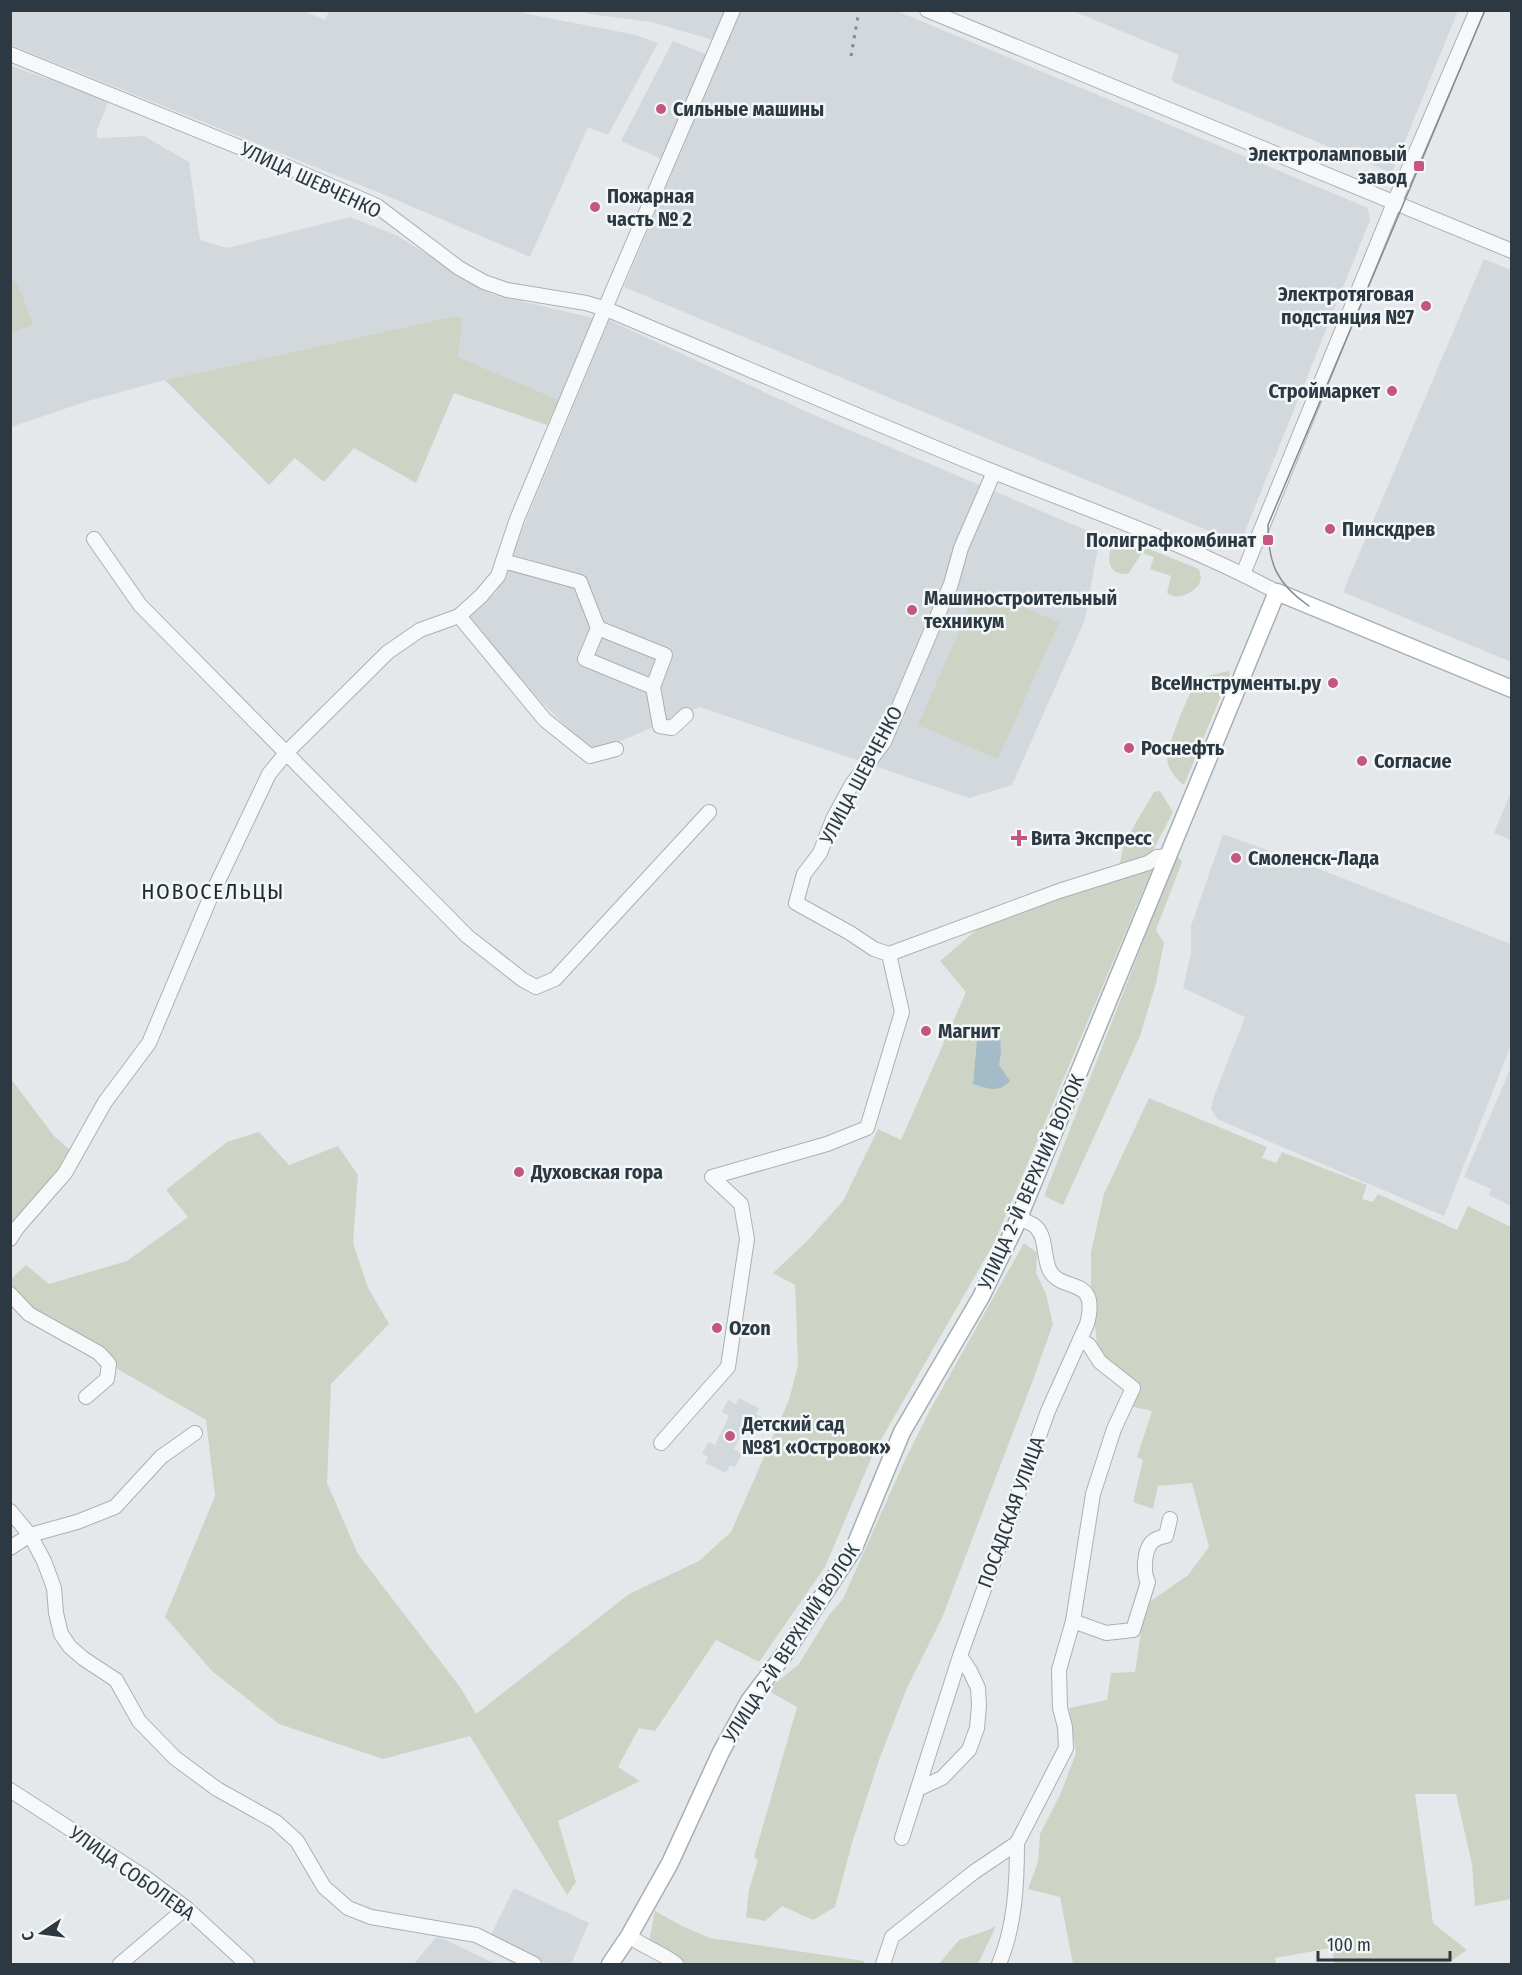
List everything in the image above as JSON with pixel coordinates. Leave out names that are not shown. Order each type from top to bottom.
[{"type":"main road","name":"УЛИЦА ШЕВЧЕНКО","points":[[1277,592],[1512,689]]},
{"type":"main road","name":"УЛИЦА 2-Й ВЕРХНИЙ ВОЛОК","points":[[610,1965],[670,1863],[721,1752],[749,1701],[783,1656],[854,1548],[902,1432],[981,1297],[1019,1218],[1277,592]]},
{"type":"street","points":[[10,1239],[65,1173],[105,1102],[149,1043],[211,896],[269,774],[287,752],[388,652],[420,630],[459,616],[498,576],[518,519],[733,10]]},
{"type":"street","points":[[927,10],[1512,251]]},
{"type":"street","points":[[1243,574],[1394,203],[1477,10]]},
{"type":"street","name":"УЛИЦА ШЕВЧЕНКО","points":[[10,54],[276,162],[377,206],[459,268],[484,282],[507,290],[586,303],[606,309],[994,472],[1116,520],[1243,574],[1277,592]]},
{"type":"street","name":"УЛИЦА ШЕВЧЕНКО","points":[[889,954],[874,949],[796,903],[804,874],[820,853],[833,819],[852,783],[884,742],[951,584],[961,548],[994,472]]},
{"type":"street","points":[[94,539],[140,605],[467,936],[523,980],[536,987],[555,979],[709,812]]},
{"type":"street","points":[[503,561],[580,582],[598,628],[585,659],[653,687]]},
{"type":"street","points":[[459,616],[545,720],[590,756],[616,748]]},
{"type":"street","points":[[598,628],[665,655],[653,687],[660,726],[672,728],[686,715]]},
{"type":"street","points":[[661,1443],[728,1367],[747,1239],[741,1204],[712,1177],[827,1144],[867,1128],[902,1012],[889,954],[1059,891],[1148,863],[1157,856],[1168,856]]},
{"type":"street","name":"ПОСАДСКАЯ УЛИЦА","points":[[902,1838],[960,1656],[1048,1411],[1090,1314],[1086,1294],[1078,1286],[1062,1281],[1052,1274],[1043,1241],[1036,1227],[1019,1218]]},
{"type":"street","points":[[10,1294],[29,1314],[99,1353],[109,1364],[107,1379],[86,1397]]},
{"type":"street","points":[[999,1965],[1008,1944],[1014,1917],[1017,1843],[1066,1748],[1065,1727],[1060,1708],[1059,1670],[1074,1621],[1093,1494],[1114,1429],[1133,1388],[1100,1362],[1089,1345],[1080,1340]]},
{"type":"street","points":[[10,1548],[30,1535],[77,1522],[115,1507],[161,1458],[195,1433]]},
{"type":"street","points":[[10,1511],[30,1535],[44,1561],[54,1588],[61,1634],[70,1647],[116,1680],[139,1721],[175,1758],[218,1789],[276,1822],[297,1841],[324,1887],[348,1908],[371,1917],[476,1935],[534,1965]]},
{"type":"street","points":[[1074,1621],[1106,1633],[1133,1630],[1148,1582],[1144,1575],[1148,1548],[1152,1541],[1166,1536],[1170,1519]]},
{"type":"street","points":[[918,1788],[942,1778],[969,1750],[977,1728],[978,1688],[960,1656]]},
{"type":"street","name":"УЛИЦА СОБОЛЕВА","points":[[10,1790],[146,1878],[186,1908],[247,1965]]},
{"type":"street","points":[[883,1965],[892,1937],[974,1872],[1017,1843]]},
{"type":"street","points":[[120,1965],[186,1908]]},
{"type":"street","points":[[629,1936],[643,1947],[670,1959],[676,1965]]},
{"type":"shaded area","points":[[11,11],[304,11],[325,20],[329,11],[517,11],[636,35],[658,43],[608,135],[588,127],[530,257],[380,193],[11,45]]},
{"type":"shaded area","points":[[580,11],[726,11],[713,40],[651,22]]},
{"type":"shaded area","points":[[740,11],[897,11],[1368,208],[1370,220],[1240,544],[624,287]]},
{"type":"shaded area","points":[[1073,11],[1458,11],[1392,173],[1173,82],[1172,77],[1179,55]]},
{"type":"shaded area","name":"Сильные машины","points":[[673,41],[708,55],[661,159],[621,141]]},
{"type":"shaded area","points":[[11,66],[109,100],[97,130],[97,138],[144,136],[189,162],[200,240],[227,248],[350,217],[396,235],[491,294],[593,318],[559,400],[457,357],[463,318],[450,317],[165,380],[88,401],[11,427],[10,333],[34,325],[17,284],[11,279]]},
{"type":"shaded area","points":[[1484,259],[1511,270],[1511,662],[1343,592]]},
{"type":"shaded area","points":[[11,279],[17,283],[34,325],[11,333]]},
{"type":"shaded area","points":[[450,317],[463,317],[458,357],[559,400],[547,425],[454,393],[416,483],[354,448],[324,482],[295,458],[269,485],[165,380]]},
{"type":"shaded area","points":[[609,320],[814,415],[1100,536],[1085,620],[1012,785],[969,798],[700,707],[593,753],[467,629],[468,611],[496,593]]},
{"type":"shaded area","points":[[1119,537],[1199,569],[1201,577],[1199,585],[1180,596],[1167,593],[1171,576],[1150,569],[1154,557],[1142,553],[1128,574],[1114,570],[1109,561],[1111,548]]},
{"type":"shaded area","points":[[978,588],[1059,622],[998,759],[918,725]]},
{"type":"shaded area","points":[[1229,671],[1230,674],[1184,785],[1173,774],[1167,758],[1180,718],[1198,681]]},
{"type":"shaded area","points":[[1160,791],[1173,812],[1151,854],[1119,868],[1124,843],[1154,792]]},
{"type":"shaded area","points":[[1511,792],[1511,840],[1494,833]]},
{"type":"shaded area","points":[[1223,834],[1511,944],[1511,1045],[1444,1216],[1217,1119],[1211,1109],[1245,1017],[1183,988],[1191,953],[1191,926]]},
{"type":"shaded area","points":[[1177,855],[1182,862],[1156,930],[1164,943],[1156,983],[1140,1036],[1063,1205],[1044,1196]]},
{"type":"shaded area","points":[[1153,867],[994,1243],[874,1452],[825,1567],[759,1662],[716,1640],[655,1731],[639,1728],[618,1767],[640,1781],[558,1821],[576,1882],[567,1895],[470,1736],[383,1759],[279,1724],[212,1671],[165,1617],[215,1496],[206,1420],[83,1349],[11,1299],[11,1279],[26,1265],[49,1284],[127,1261],[188,1217],[166,1190],[227,1142],[259,1132],[289,1165],[338,1146],[358,1175],[353,1243],[368,1288],[389,1324],[331,1384],[327,1483],[358,1554],[460,1687],[476,1714],[629,1594],[699,1561],[731,1532],[789,1400],[798,1365],[795,1285],[773,1273],[807,1241],[843,1201],[878,1129],[901,1140],[966,992],[940,961],[979,928],[1029,905]]},
{"type":"shaded area","points":[[1511,1067],[1511,1206],[1489,1195],[1491,1189],[1464,1177]]},
{"type":"shaded area","points":[[11,1079],[54,1136],[70,1150],[23,1227],[11,1220]]},
{"type":"shaded area","points":[[1149,1098],[1267,1147],[1262,1158],[1276,1163],[1282,1152],[1367,1185],[1362,1199],[1373,1202],[1378,1194],[1457,1230],[1468,1206],[1511,1227],[1511,1899],[1475,1906],[1472,1864],[1456,1794],[1415,1794],[1433,1923],[1467,1950],[1447,1964],[1335,1964],[1331,1948],[1275,1958],[1276,1964],[1073,1964],[1060,1897],[1028,1889],[1038,1862],[1040,1834],[1060,1795],[1076,1753],[1069,1708],[1107,1700],[1111,1673],[1135,1672],[1145,1605],[1188,1575],[1209,1547],[1192,1483],[1158,1486],[1153,1509],[1133,1502],[1143,1460],[1137,1457],[1152,1411],[1130,1406],[1140,1385],[1098,1355],[1091,1286],[1091,1252],[1104,1194]]},
{"type":"shaded area","points":[[1024,1243],[1037,1253],[1036,1273],[1046,1294],[1053,1324],[942,1618],[907,1688],[879,1760],[852,1843],[835,1907],[813,1920],[782,1906],[765,1921],[746,1917],[749,1889],[758,1860],[754,1857],[797,1707],[767,1690],[799,1664],[829,1615],[843,1599],[904,1462],[930,1410]]},
{"type":"shaded area","name":"Детский сад №81 «Островок»","points":[[739,1398],[759,1408],[756,1414],[762,1417],[755,1430],[745,1426],[734,1449],[742,1454],[735,1467],[730,1465],[726,1473],[705,1463],[708,1457],[702,1454],[708,1442],[715,1445],[729,1416],[722,1412],[728,1400],[736,1404]]},
{"type":"shaded area","points":[[514,1888],[589,1923],[571,1964],[548,1964],[490,1937]]},
{"type":"shaded area","points":[[655,1911],[710,1938],[864,1961],[864,1964],[686,1964],[668,1952],[648,1947]]},
{"type":"shaded area","points":[[996,1926],[978,1964],[939,1964],[959,1940]]},
{"type":"shaded area","points":[[436,1937],[442,1938],[496,1964],[414,1964]]},
{"type":"water","points":[[985,1036],[1000,1036],[999,1065],[1010,1081],[1001,1088],[988,1088],[973,1084],[977,1041]]},
{"type":"tram line","points":[[1309,606],[1289,590],[1276,572],[1270,551],[1268,525],[1485,10]]},
{"type":"railway","points":[[851,56],[859,10]]},
{"type":"place","name":"Сильные машины","points":[[661,109]]},
{"type":"place","name":"Электроламповый завод","points":[[1419,166]]},
{"type":"place","name":"Пожарная часть № 2","points":[[595,207]]},
{"type":"place","name":"Электротяговая подстанция №7","points":[[1426,306]]},
{"type":"place","name":"Строймаркет","points":[[1392,391]]},
{"type":"place","name":"Пинскдрев","points":[[1330,529]]},
{"type":"place","name":"Полиграфкомбинат","points":[[1268,540]]},
{"type":"place","name":"Машиностроительный техникум","points":[[912,610]]},
{"type":"place","name":"ВсеИнструменты.ру","points":[[1333,683]]},
{"type":"place","name":"Роснефть","points":[[1129,748]]},
{"type":"place","name":"Согласие","points":[[1362,761]]},
{"type":"place","name":"Вита Экспресс","points":[[1019,838]]},
{"type":"place","name":"Смоленск-Лада","points":[[1236,858]]},
{"type":"place","name":"Магнит","points":[[926,1031]]},
{"type":"place","name":"Духовская гора","points":[[519,1172]]},
{"type":"place","name":"Ozon","points":[[717,1328]]},
{"type":"place","name":"Детский сад №81 «Островок»","points":[[730,1436]]},
{"type":"district","name":"НОВОСЕЛЬЦЫ","points":[[213,891]]}]
